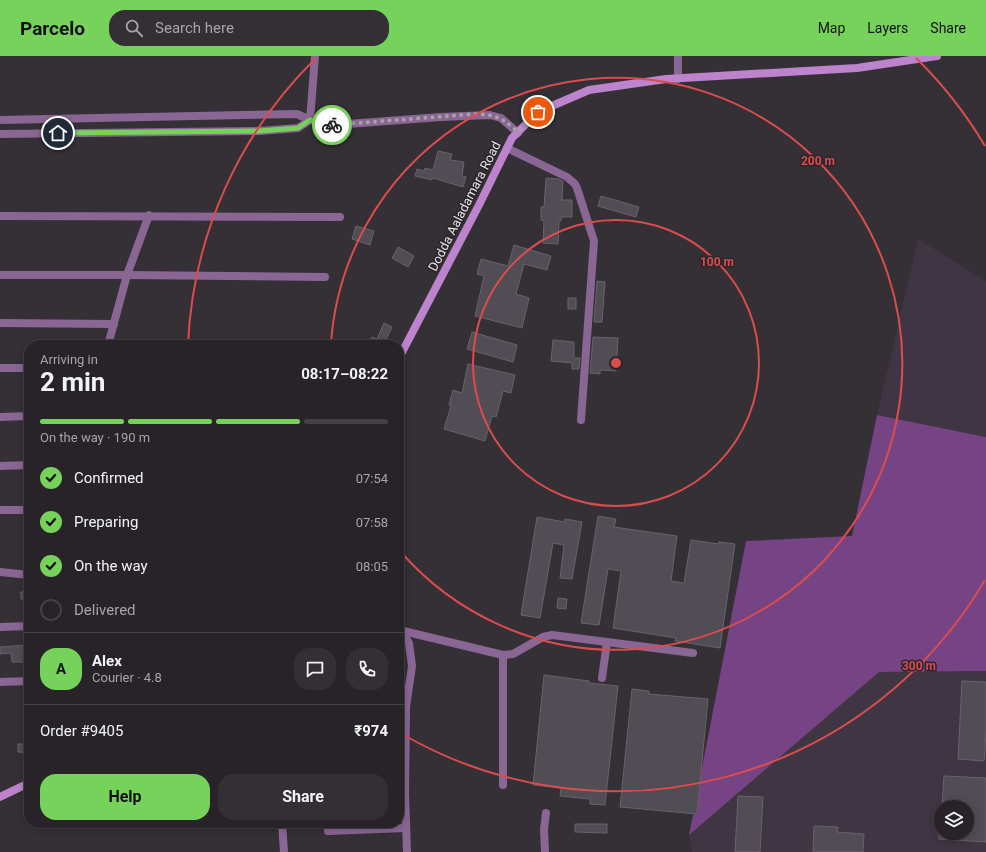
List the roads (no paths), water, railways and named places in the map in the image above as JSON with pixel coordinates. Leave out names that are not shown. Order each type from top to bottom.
[{"type":"main road","name":"Dodda Aaladamara Road","points":[[404,348],[512,138],[538,112],[589,90],[678,79],[857,68],[937,56]]},
{"type":"main road","points":[[0,797],[24,785]]},
{"type":"street","points":[[310,120],[315,56]]},
{"type":"street","points":[[678,56],[678,79]]},
{"type":"street","points":[[0,120],[297,114],[310,120],[334,125],[441,116],[490,115],[502,118],[518,132]]},
{"type":"street","points":[[0,134],[259,131],[298,128],[310,120]]},
{"type":"street","points":[[507,148],[567,177],[572,181],[577,188],[594,237],[581,420]]},
{"type":"street","points":[[0,216],[149,215],[340,217]]},
{"type":"street","points":[[109,340],[128,275],[149,215]]},
{"type":"street","points":[[0,275],[325,277]]},
{"type":"street","points":[[0,323],[114,324]]},
{"type":"street","points":[[0,368],[24,368]]},
{"type":"street","points":[[0,417],[24,416]]},
{"type":"street","points":[[0,466],[24,465]]},
{"type":"street","points":[[0,510],[24,510]]},
{"type":"street","points":[[0,572],[24,574]]},
{"type":"street","points":[[0,627],[24,626]]},
{"type":"street","points":[[404,632],[503,655],[513,654],[543,637],[552,635],[693,653]]},
{"type":"street","points":[[404,636],[409,643],[412,666],[404,695]]},
{"type":"street","points":[[602,678],[607,642]]},
{"type":"street","points":[[503,655],[503,785]]},
{"type":"street","points":[[0,682],[24,681]]},
{"type":"street","points":[[404,784],[406,852]]},
{"type":"street","points":[[545,852],[544,829],[546,813]]},
{"type":"street","points":[[282,828],[284,852]]},
{"type":"street","points":[[328,831],[406,828]]}]
